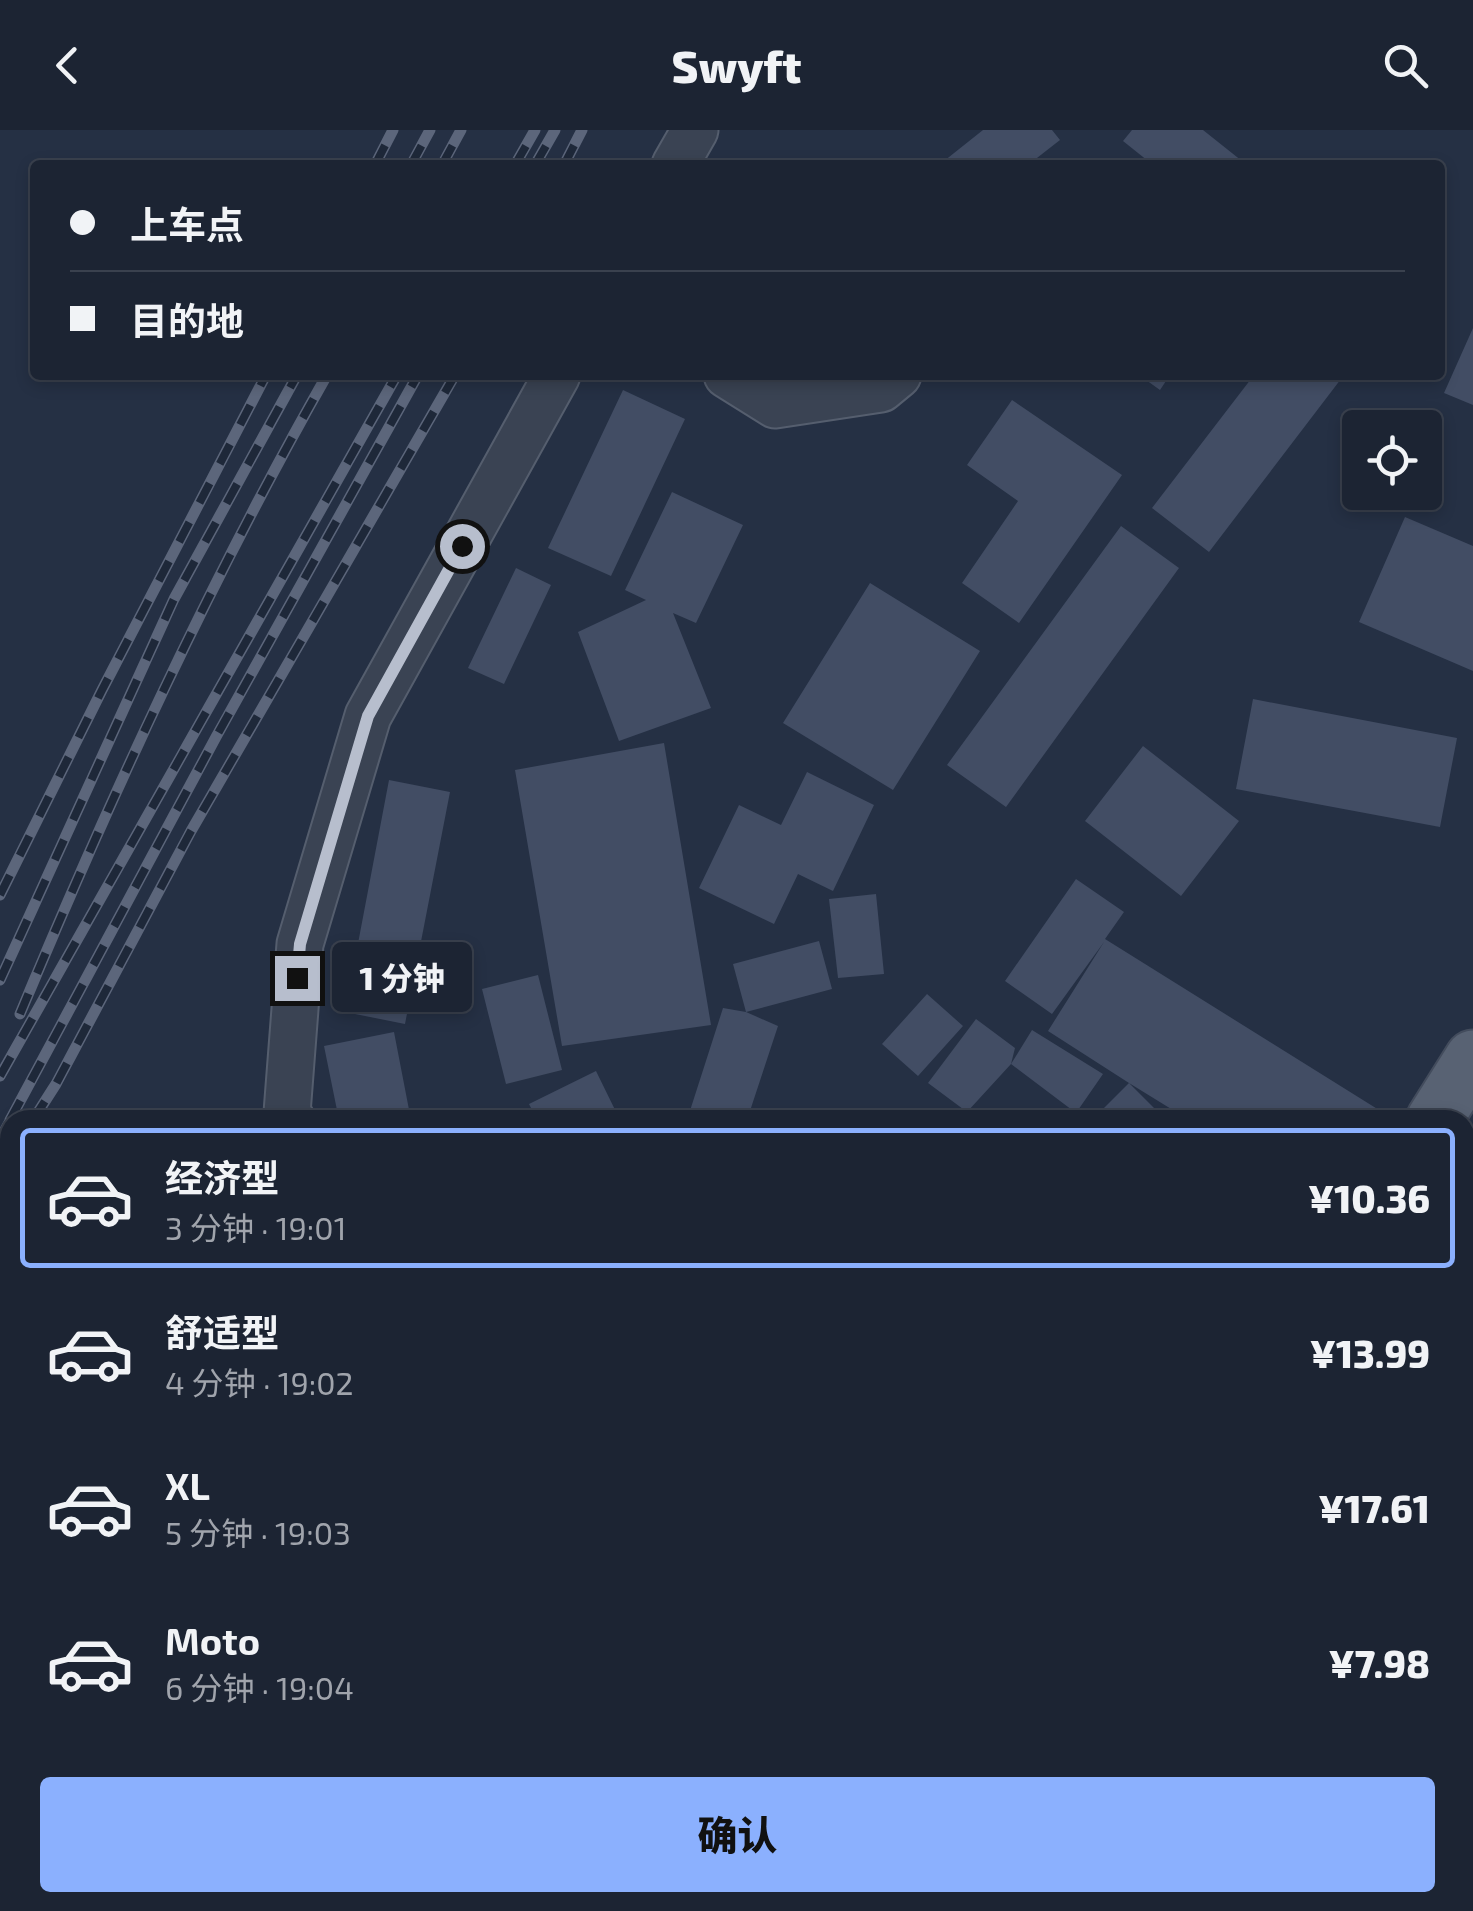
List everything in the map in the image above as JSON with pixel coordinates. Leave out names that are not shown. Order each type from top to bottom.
[{"type":"main road","points":[[1460,1110],[1473,1058]]},
{"type":"street","points":[[678,160],[695,130]]},
{"type":"street","points":[[288,1110],[300,944],[368,716],[554,380]]},
{"type":"street","points":[[735,380],[774,405],[881,389],[892,380]]},
{"type":"building","points":[[983,130],[1052,130],[1060,140],[1034,160],[945,160]]},
{"type":"building","points":[[1132,130],[1203,130],[1241,160],[1147,160],[1123,141]]},
{"type":"building","points":[[1473,328],[1473,405],[1444,393]]},
{"type":"building","points":[[1146,380],[1167,380],[1160,390]]},
{"type":"building","points":[[1250,380],[1340,380],[1209,552],[1152,508]]},
{"type":"building","points":[[623,390],[685,419],[611,576],[548,548]]},
{"type":"building","points":[[1012,400],[1122,475],[1019,623],[962,583],[1018,501],[967,465]]},
{"type":"building","points":[[672,492],[743,525],[696,623],[673,613],[711,708],[619,741],[578,632],[646,600],[625,590]]},
{"type":"building","points":[[1405,517],[1473,546],[1473,671],[1359,622]]},
{"type":"building","points":[[1121,526],[1179,568],[1006,807],[947,765]]},
{"type":"building","points":[[516,568],[551,585],[504,684],[468,668]]},
{"type":"building","points":[[870,583],[980,651],[893,790],[783,723]]},
{"type":"building","points":[[1253,699],[1457,738],[1440,827],[1236,789]]},
{"type":"building","points":[[664,743],[711,1025],[562,1046],[515,770]]},
{"type":"building","points":[[1143,746],[1239,821],[1181,896],[1085,821]]},
{"type":"building","points":[[807,772],[874,805],[833,891],[798,874],[774,924],[699,888],[739,805],[781,825]]},
{"type":"building","points":[[389,780],[450,792],[405,1024],[345,1012]]},
{"type":"building","points":[[1076,879],[1124,912],[1105,939],[1379,1110],[1173,1110],[1048,1031],[1104,942],[1052,1014],[1005,981]]},
{"type":"building","points":[[876,894],[884,974],[838,978],[829,899]]},
{"type":"building","points":[[819,941],[832,989],[746,1012],[733,964]]},
{"type":"building","points":[[538,975],[562,1070],[506,1084],[482,989]]},
{"type":"building","points":[[927,994],[963,1026],[918,1076],[882,1044]]},
{"type":"building","points":[[723,1008],[746,1012],[778,1026],[750,1110],[690,1110]]},
{"type":"building","points":[[976,1019],[1015,1048],[1011,1064],[969,1110],[928,1083]]},
{"type":"building","points":[[1032,1030],[1103,1074],[1078,1110],[1072,1110],[1011,1064]]},
{"type":"building","points":[[394,1032],[409,1110],[337,1110],[324,1046]]},
{"type":"building","points":[[596,1071],[615,1110],[532,1110],[529,1104]]},
{"type":"building","points":[[1129,1083],[1156,1110],[1102,1110]]},
{"type":"railway","points":[[378,160],[393,130]]},
{"type":"railway","points":[[414,160],[430,130]]},
{"type":"railway","points":[[445,160],[461,130]]},
{"type":"railway","points":[[518,160],[535,130]]},
{"type":"railway","points":[[538,160],[555,130]]},
{"type":"railway","points":[[567,160],[582,130]]},
{"type":"railway","points":[[0,895],[263,380]]},
{"type":"railway","points":[[0,980],[174,599],[294,380]]},
{"type":"railway","points":[[20,1014],[164,690],[242,531],[324,380]]},
{"type":"railway","points":[[0,1076],[394,380]]},
{"type":"railway","points":[[15,1110],[216,737],[415,380]]},
{"type":"railway","points":[[39,1110],[191,831],[452,380]]},
{"type":"route","points":[[297,978],[300,944],[368,716],[462,546]]}]
